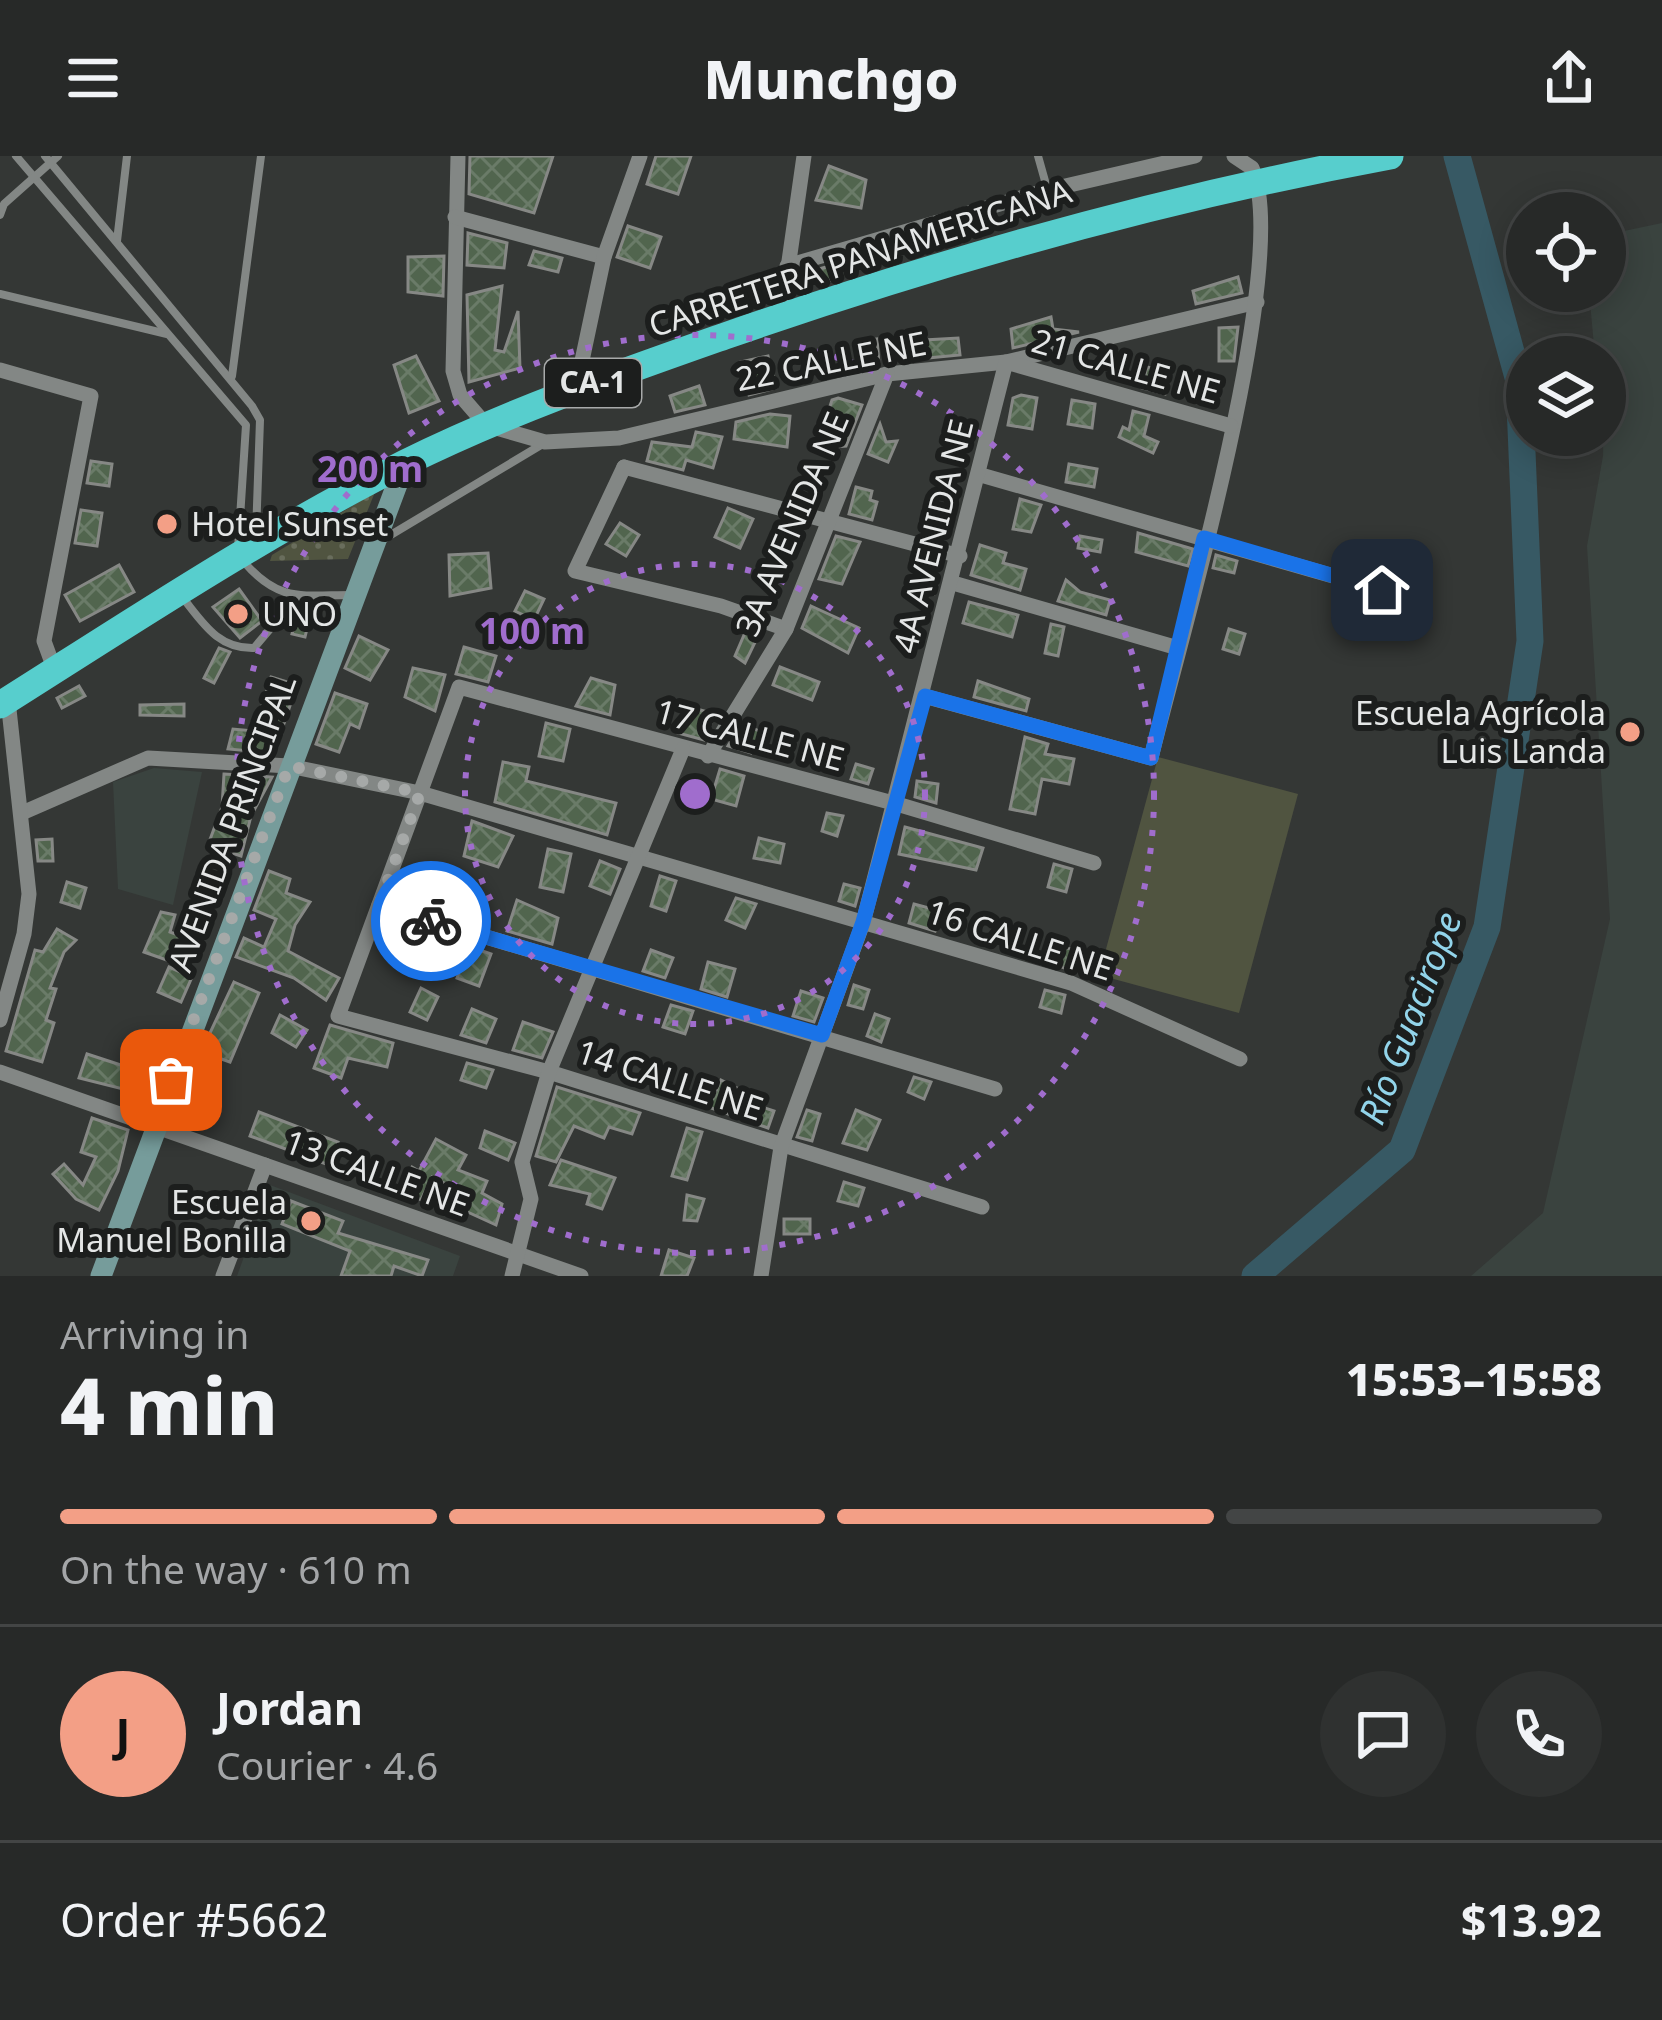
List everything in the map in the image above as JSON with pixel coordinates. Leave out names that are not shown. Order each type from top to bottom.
[{"type":"highway","name":"CARRETERA PANAMERICANA","points":[[4,702],[247,549],[405,464],[576,389],[781,317],[1236,170],[1390,156]]},
{"type":"street","points":[[458,156],[453,371],[460,395],[486,425]]},
{"type":"street","points":[[576,389],[604,257],[640,156]]},
{"type":"street","points":[[781,317],[804,156]]},
{"type":"street","points":[[787,266],[1048,190],[1195,156]]},
{"type":"street","points":[[925,696],[1151,758],[1257,302],[1263,214],[1252,168],[1236,170]]},
{"type":"street","points":[[455,218],[604,257]]},
{"type":"street","name":"22 CALLE NE","points":[[486,425],[544,442],[620,438],[887,374],[1006,362],[1257,302]]},
{"type":"street","name":"21 CALLE NE","points":[[1006,362],[1231,426]]},
{"type":"street","name":"4A AVENIDA NE","points":[[761,1276],[781,1147],[863,922],[897,804],[1006,362]]},
{"type":"street","points":[[0,370],[91,395],[44,641],[55,671]]},
{"type":"street","name":"3A AVENIDA NE","points":[[708,756],[786,628],[887,374]]},
{"type":"street","points":[[620,438],[624,467],[575,571],[721,606],[786,628]]},
{"type":"street","name":"AVENIDA PRINCIPAL","points":[[101,1276],[352,595],[405,464]]},
{"type":"street","points":[[624,467],[960,556]]},
{"type":"street","points":[[981,475],[1382,590]]},
{"type":"street","points":[[952,583],[1178,648]]},
{"type":"street","name":"17 CALLE NE","points":[[420,793],[459,687],[1094,862]]},
{"type":"street","points":[[0,1020],[25,934],[29,894],[22,812],[4,702]]},
{"type":"street","points":[[512,1276],[531,1198],[522,1162],[549,1072],[683,749]]},
{"type":"street","name":"16 CALLE NE","points":[[22,812],[148,758],[289,766],[420,793],[1071,982],[1240,1058]]},
{"type":"street","points":[[420,793],[379,905],[995,1089]]},
{"type":"street","name":"14 CALLE NE","points":[[379,905],[338,1016],[549,1072],[982,1208]]},
{"type":"street","name":"13 CALLE NE","points":[[0,1072],[581,1276]]},
{"type":"street","points":[[223,1276],[266,1165]]},
{"type":"lane","points":[[16,156],[246,424],[247,549],[265,586],[299,595],[352,595]]},
{"type":"lane","points":[[117,241],[127,156]]},
{"type":"lane","points":[[232,378],[261,156]]},
{"type":"lane","points":[[1038,156],[1048,190]]},
{"type":"lane","points":[[0,215],[4,204],[51,158],[232,378],[260,420],[247,549]]},
{"type":"lane","points":[[0,294],[168,334]]},
{"type":"lane","points":[[373,546],[544,442]]},
{"type":"lane","points":[[178,592],[214,637],[244,648],[254,648],[299,595]]},
{"type":"shaded area","name":"Escuela Agrícola Luis Landa","points":[[1662,223],[1662,1276],[1471,1276],[1543,1213],[1610,919],[1587,546],[1603,456],[1626,456],[1626,336],[1593,336],[1591,312],[1626,312],[1626,231]]},
{"type":"shaded area","points":[[154,768],[202,772],[173,905],[118,889],[113,782]]},
{"type":"shaded area","name":"Escuela Manuel Bonilla","points":[[270,1185],[460,1256],[453,1276],[237,1276]]},
{"type":"green space","points":[[375,492],[348,559],[270,561],[272,555]]},
{"type":"green space","points":[[1158,757],[1298,794],[1239,1013],[1099,975]]},
{"type":"building","points":[[470,156],[553,156],[534,213],[469,194]]},
{"type":"building","points":[[656,156],[691,156],[678,194],[647,184]]},
{"type":"building","points":[[829,166],[866,180],[861,208],[816,200]]},
{"type":"building","points":[[628,226],[661,237],[650,268],[617,257]]},
{"type":"building","points":[[468,233],[507,243],[504,268],[467,265]]},
{"type":"building","points":[[534,251],[562,258],[558,272],[529,265]]},
{"type":"building","points":[[444,256],[443,296],[408,292],[408,257]]},
{"type":"building","points":[[834,265],[834,280],[815,282],[815,270]]},
{"type":"building","points":[[1238,277],[1242,293],[1196,304],[1193,291]]},
{"type":"building","points":[[502,286],[495,350],[504,352],[518,311],[520,368],[469,382],[467,295]]},
{"type":"building","points":[[1051,317],[1053,329],[1079,332],[1013,348],[1011,329]]},
{"type":"building","points":[[1238,327],[1234,361],[1219,361],[1219,328]]},
{"type":"building","points":[[958,338],[960,355],[927,358],[925,340]]},
{"type":"building","points":[[877,339],[879,364],[861,368],[859,341]]},
{"type":"building","points":[[416,356],[439,401],[409,413],[394,365]]},
{"type":"building","points":[[768,356],[776,388],[749,395],[741,362]]},
{"type":"building","points":[[1147,367],[1169,372],[1165,394],[1142,388]]},
{"type":"building","points":[[699,386],[705,405],[675,412],[670,396]]},
{"type":"building","points":[[1013,398],[1037,398],[1032,429],[1008,425]]},
{"type":"building","points":[[832,400],[862,405],[846,446],[831,452],[817,447]]},
{"type":"building","points":[[1072,400],[1095,404],[1092,428],[1068,424]]},
{"type":"building","points":[[1133,411],[1149,415],[1144,436],[1158,442],[1153,453],[1119,437],[1123,427],[1129,430]]},
{"type":"building","points":[[770,414],[790,416],[787,447],[734,439],[736,422]]},
{"type":"building","points":[[880,424],[886,442],[897,441],[888,462],[868,454]]},
{"type":"building","points":[[696,432],[722,437],[713,468],[686,460],[683,470],[647,461],[652,442],[692,447]]},
{"type":"building","points":[[91,461],[112,464],[109,486],[87,483]]},
{"type":"building","points":[[1069,464],[1097,469],[1094,487],[1066,482]]},
{"type":"building","points":[[856,487],[872,491],[870,500],[877,502],[872,520],[849,514]]},
{"type":"building","points":[[1020,499],[1041,505],[1031,532],[1013,529]]},
{"type":"building","points":[[728,508],[753,519],[740,548],[715,537]]},
{"type":"building","points":[[81,510],[102,513],[97,546],[75,543]]},
{"type":"building","points":[[620,523],[639,535],[626,556],[606,544]]},
{"type":"building","points":[[1138,533],[1193,549],[1188,566],[1136,552]]},
{"type":"building","points":[[836,536],[860,542],[842,584],[819,579]]},
{"type":"building","points":[[1080,536],[1102,540],[1100,552],[1078,548]]},
{"type":"building","points":[[980,545],[1006,553],[1003,563],[1026,569],[1020,590],[971,575]]},
{"type":"building","points":[[488,553],[491,588],[450,596],[449,555]]},
{"type":"building","points":[[1216,555],[1237,561],[1234,573],[1213,568]]},
{"type":"building","points":[[119,565],[134,592],[80,621],[65,595]]},
{"type":"building","points":[[919,574],[938,581],[934,594],[914,586]]},
{"type":"building","points":[[1066,580],[1080,592],[1110,600],[1106,615],[1058,601]]},
{"type":"building","name":"UNO","points":[[239,589],[262,621],[240,638],[213,607]]},
{"type":"building","points":[[525,591],[544,599],[534,620],[515,611]]},
{"type":"building","points":[[969,602],[1018,615],[1012,637],[963,623]]},
{"type":"building","points":[[811,606],[859,628],[848,653],[802,628]]},
{"type":"building","points":[[299,608],[311,612],[305,637],[292,634]]},
{"type":"building","points":[[1051,624],[1064,627],[1058,656],[1045,653]]},
{"type":"building","points":[[747,628],[760,632],[745,663],[735,656]]},
{"type":"building","points":[[1229,629],[1245,634],[1239,654],[1223,649]]},
{"type":"building","points":[[359,636],[388,650],[370,680],[345,668]]},
{"type":"building","points":[[464,647],[496,656],[488,682],[456,674]]},
{"type":"building","points":[[219,648],[230,652],[214,683],[204,678]]},
{"type":"building","points":[[780,667],[819,682],[812,700],[773,685]]},
{"type":"building","points":[[413,668],[445,675],[435,711],[405,697]]},
{"type":"building","points":[[271,677],[297,685],[274,753],[228,749],[233,729],[254,731]]},
{"type":"building","points":[[591,678],[615,685],[610,715],[576,706]]},
{"type":"building","points":[[978,681],[1029,699],[1026,711],[974,697]]},
{"type":"building","points":[[79,686],[85,696],[62,708],[57,698]]},
{"type":"building","points":[[335,693],[367,704],[359,728],[350,724],[339,752],[316,744]]},
{"type":"building","points":[[184,704],[184,716],[140,715],[140,705]]},
{"type":"building","points":[[686,706],[715,714],[704,740],[678,733]]},
{"type":"building","points":[[546,723],[570,729],[563,761],[539,756]]},
{"type":"building","points":[[742,723],[761,732],[751,753],[728,746]]},
{"type":"building","points":[[1025,737],[1048,744],[1045,754],[1074,759],[1069,784],[1042,779],[1035,814],[1010,809]]},
{"type":"building","points":[[503,762],[529,767],[526,781],[616,803],[607,835],[495,802]]},
{"type":"building","points":[[856,764],[873,769],[868,784],[851,779]]},
{"type":"building","points":[[720,769],[744,776],[736,806],[711,799]]},
{"type":"building","points":[[224,774],[272,777],[251,816],[241,856],[208,845],[222,807]]},
{"type":"building","points":[[917,781],[938,784],[936,803],[915,797]]},
{"type":"building","points":[[827,813],[843,816],[837,836],[822,831]]},
{"type":"building","points":[[472,821],[513,836],[498,867],[464,856]]},
{"type":"building","points":[[905,827],[983,848],[976,870],[899,854]]},
{"type":"building","points":[[759,838],[784,844],[780,863],[754,858]]},
{"type":"building","points":[[52,839],[53,861],[38,861],[36,840]]},
{"type":"building","points":[[548,849],[571,854],[563,892],[540,887]]},
{"type":"building","points":[[600,861],[620,869],[610,894],[590,886]]},
{"type":"building","points":[[1054,864],[1072,869],[1066,892],[1048,887]]},
{"type":"building","points":[[269,871],[290,879],[286,893],[310,902],[295,925],[288,951],[339,978],[326,1000],[294,978],[236,957],[244,938],[264,947],[276,919],[254,910]]},
{"type":"building","points":[[660,876],[676,881],[666,911],[651,906]]},
{"type":"building","points":[[67,882],[86,888],[80,908],[61,902]]},
{"type":"building","points":[[844,884],[860,888],[855,906],[839,901]]},
{"type":"building","points":[[460,891],[487,898],[480,923],[453,915]]},
{"type":"building","points":[[736,898],[756,904],[745,928],[726,920]]},
{"type":"building","points":[[517,900],[558,918],[552,944],[507,931]]},
{"type":"building","points":[[914,904],[940,911],[935,931],[909,923]]},
{"type":"building","points":[[161,912],[175,915],[170,932],[189,939],[175,963],[144,952]]},
{"type":"building","points":[[57,929],[76,940],[64,952],[50,988],[56,989],[46,1020],[54,1023],[42,1062],[6,1051],[35,950],[43,952]]},
{"type":"building","points":[[1055,945],[1075,950],[1071,970],[1049,963]]},
{"type":"building","points":[[468,946],[491,954],[479,986],[457,978]]},
{"type":"building","points":[[651,950],[673,958],[665,978],[643,971]]},
{"type":"building","points":[[708,962],[735,969],[727,997],[701,989]]},
{"type":"building","points":[[169,967],[192,977],[181,1002],[158,992]]},
{"type":"building","points":[[234,982],[259,993],[230,1062],[201,1052]]},
{"type":"building","points":[[854,985],[869,990],[863,1009],[848,1005]]},
{"type":"building","points":[[421,988],[438,997],[427,1020],[410,1012]]},
{"type":"building","points":[[1045,990],[1065,995],[1061,1013],[1040,1007]]},
{"type":"building","points":[[801,991],[823,998],[814,1022],[793,1016]]},
{"type":"building","points":[[671,1005],[693,1011],[685,1034],[663,1027]]},
{"type":"building","points":[[472,1009],[496,1019],[486,1043],[461,1035]]},
{"type":"building","points":[[875,1014],[889,1019],[881,1042],[867,1036]]},
{"type":"building","points":[[280,1015],[307,1030],[296,1047],[272,1033]]},
{"type":"building","points":[[523,1022],[553,1032],[542,1058],[513,1050]]},
{"type":"building","points":[[330,1025],[393,1043],[387,1067],[348,1058],[341,1078],[314,1068]]},
{"type":"building","points":[[135,1051],[159,1059],[147,1095],[79,1078],[87,1054],[130,1068]]},
{"type":"building","points":[[467,1063],[493,1070],[486,1088],[461,1080]]},
{"type":"building","points":[[914,1077],[931,1082],[924,1099],[908,1092]]},
{"type":"building","points":[[721,1080],[745,1092],[741,1100],[774,1111],[768,1128],[708,1107]]},
{"type":"building","points":[[557,1087],[640,1113],[632,1134],[609,1127],[604,1138],[574,1126],[556,1162],[536,1156]]},
{"type":"building","points":[[807,1110],[820,1114],[812,1141],[797,1137]]},
{"type":"building","points":[[856,1110],[880,1120],[867,1150],[843,1143]]},
{"type":"building","points":[[259,1112],[338,1142],[329,1165],[250,1136]]},
{"type":"building","points":[[92,1118],[128,1130],[118,1171],[99,1210],[76,1199],[53,1174],[64,1164],[83,1185],[96,1157],[81,1152]]},
{"type":"building","points":[[687,1128],[702,1132],[687,1180],[672,1176]]},
{"type":"building","points":[[485,1131],[515,1143],[508,1160],[480,1148]]},
{"type":"building","points":[[436,1139],[466,1155],[458,1170],[487,1181],[482,1193],[502,1204],[496,1225],[448,1203],[454,1188],[432,1177],[421,1200],[400,1189],[412,1167],[419,1171]]},
{"type":"building","points":[[561,1160],[615,1178],[602,1209],[587,1204],[590,1194],[550,1185]]},
{"type":"building","points":[[844,1182],[864,1188],[858,1206],[838,1201]]},
{"type":"building","points":[[687,1195],[704,1199],[697,1221],[684,1220]]},
{"type":"building","points":[[291,1201],[343,1221],[338,1233],[428,1260],[422,1276],[394,1266],[391,1276],[341,1276],[350,1251],[282,1224]]},
{"type":"building","points":[[784,1219],[810,1219],[810,1234],[784,1234]]},
{"type":"building","points":[[669,1250],[694,1258],[687,1276],[661,1276]]},
{"type":"waterway","name":"Río Guacirope","points":[[1255,1276],[1402,1150],[1487,927],[1530,641],[1519,381],[1457,156]]},
{"type":"way so far","points":[[171,1080],[289,766],[420,793],[379,905],[431,921]]},
{"type":"place","name":"Hotel Sunset","points":[[167,524]]},
{"type":"place","name":"UNO","points":[[238,614]]},
{"type":"place","name":"Escuela Agrícola Luis Landa","points":[[1630,732]]},
{"type":"place","name":"Escuela Manuel Bonilla","points":[[311,1221]]},
{"type":"route","points":[[431,921],[822,1035],[863,922],[925,696],[1151,758],[1204,538],[1382,590]]}]
